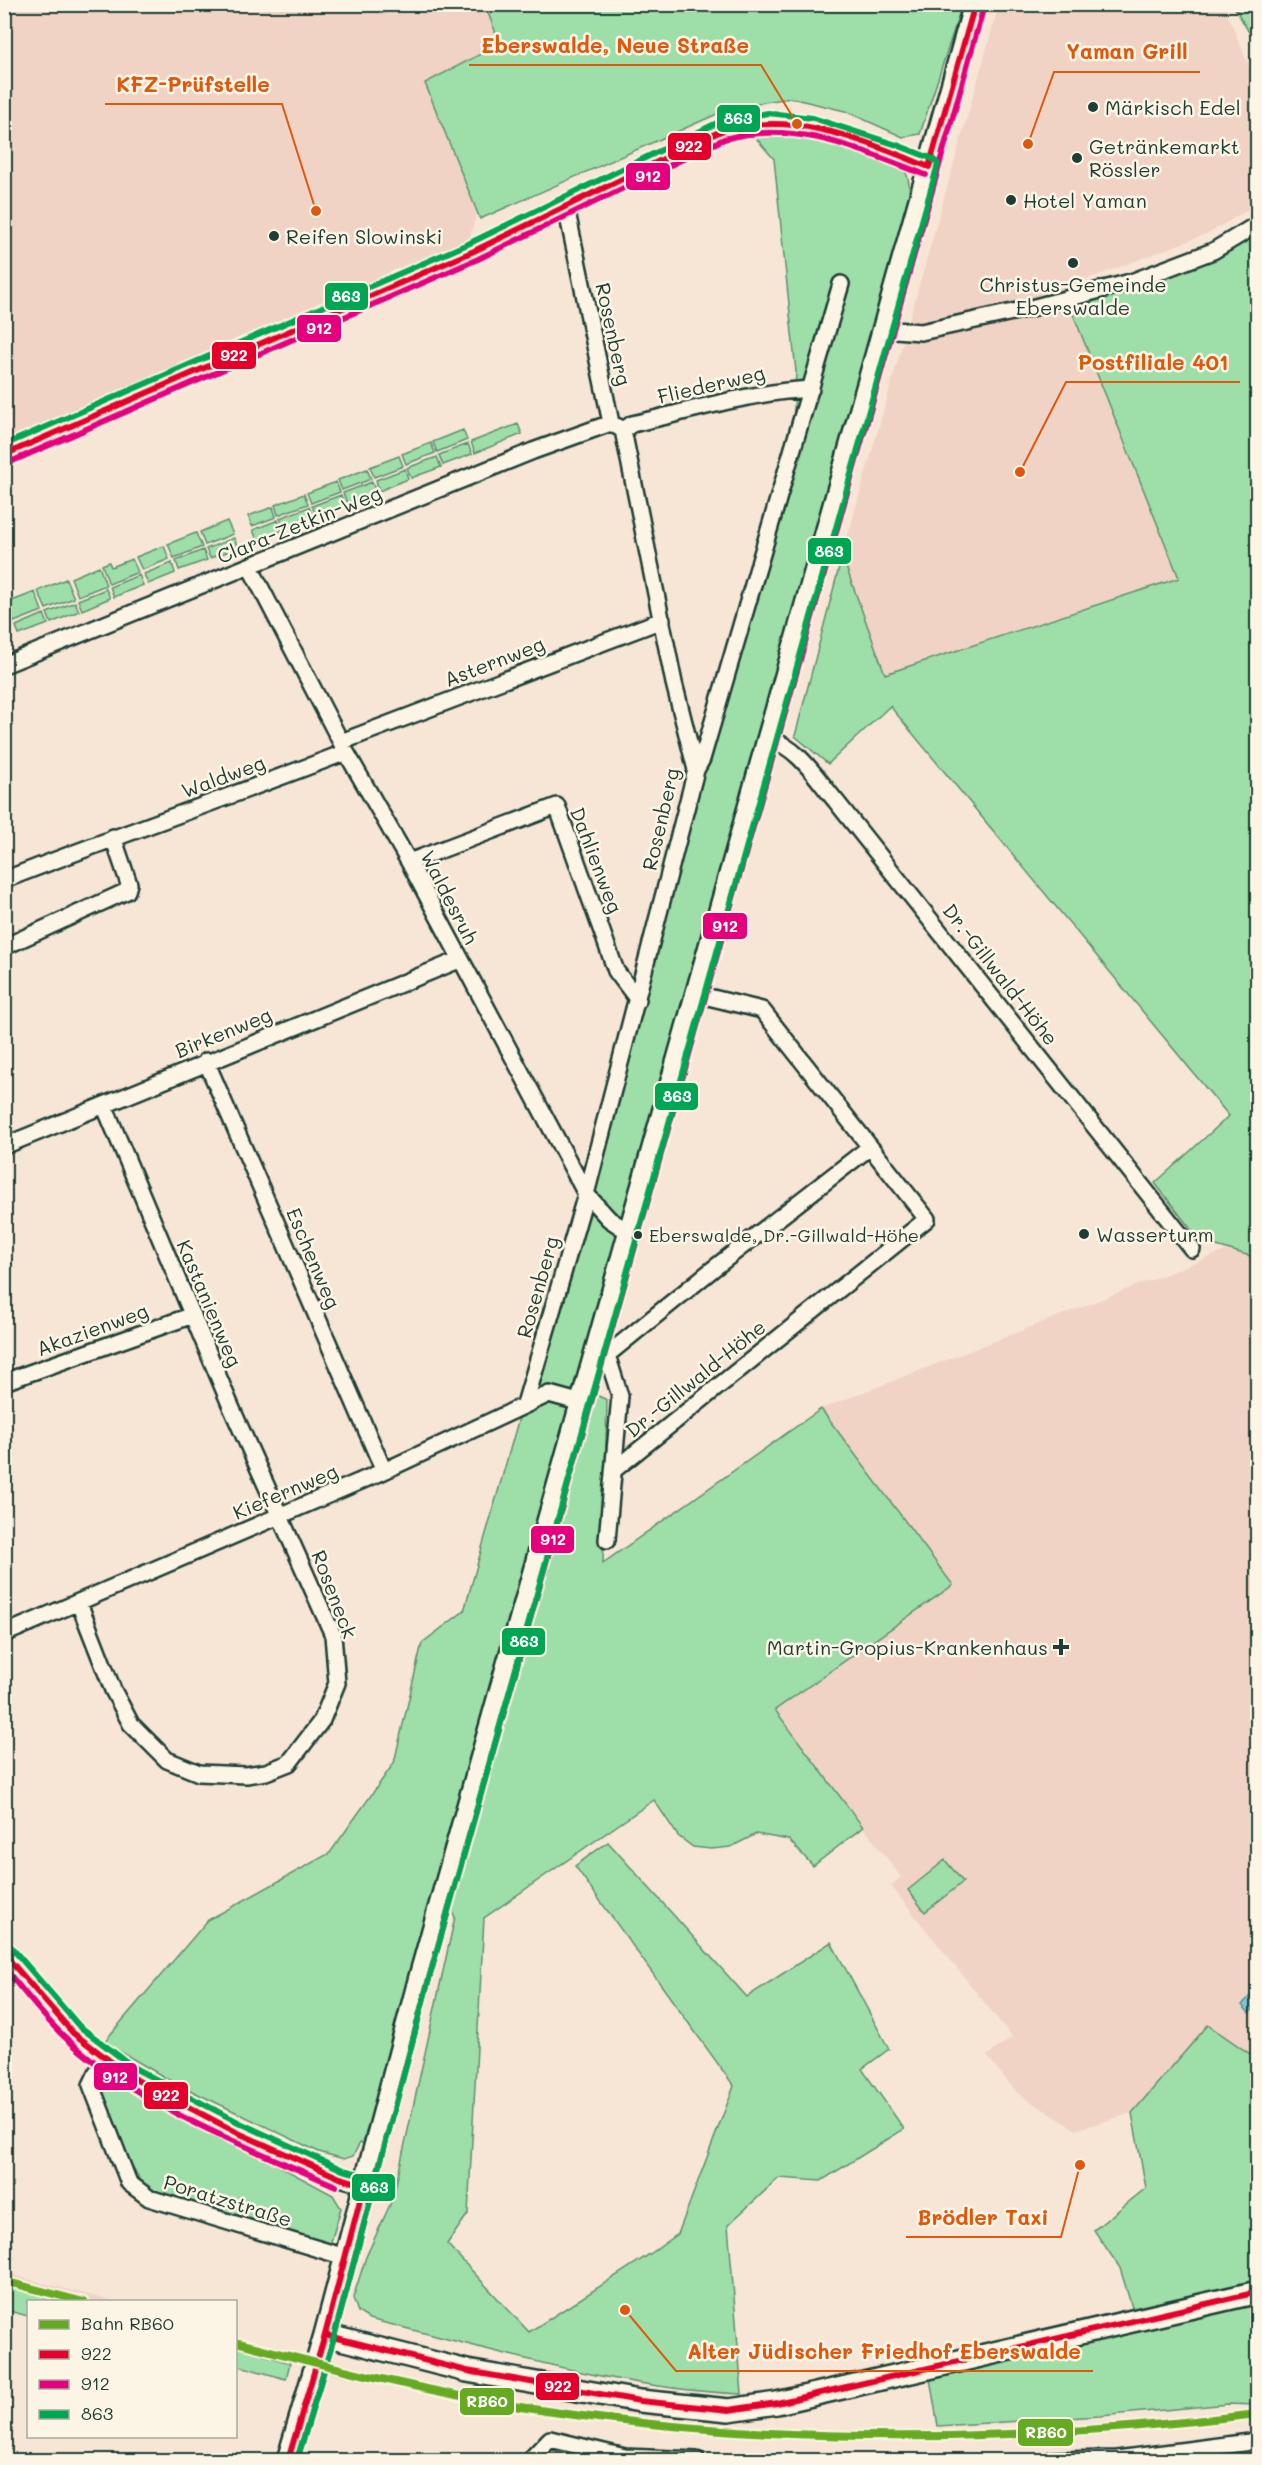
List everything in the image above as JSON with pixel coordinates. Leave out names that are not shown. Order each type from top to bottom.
[{"type":"main road","points":[[288,2460],[325,2335],[424,1962],[582,1403],[602,1353],[630,1233],[696,994],[975,4]]},
{"type":"main road","points":[[325,2335],[467,2371],[640,2401],[729,2410],[777,2403],[1257,2292]]},
{"type":"street","points":[[4,455],[452,260],[721,131],[774,122],[797,124],[879,148],[929,167]]},
{"type":"street","name":"Rosenberg","points":[[525,1404],[586,1194],[696,770],[674,683],[662,620],[566,207]]},
{"type":"street","points":[[883,329],[921,332],[1030,308],[1131,282],[1213,251],[1257,225]]},
{"type":"street","points":[[696,770],[702,759],[841,284]]},
{"type":"street","name":"Fliederweg","points":[[617,427],[775,391],[812,389]]},
{"type":"street","name":"Clara-Zetkin-Weg","points":[[4,665],[533,451],[617,427]]},
{"type":"street","name":"Waldesruh","points":[[250,567],[344,747],[409,862],[459,960],[586,1194],[609,1219],[630,1233]]},
{"type":"street","name":"Asternweg","points":[[344,747],[662,620]]},
{"type":"street","name":"Dr.-Gillwald-Höhe","points":[[767,738],[780,742],[796,754],[829,792],[1192,1249]]},
{"type":"street","name":"Waldweg","points":[[4,880],[113,837],[205,806],[344,747]]},
{"type":"street","name":"Dahlienweg","points":[[409,862],[557,806],[616,971],[638,1000]]},
{"type":"street","points":[[4,946],[127,891],[129,884],[113,837]]},
{"type":"street","name":"Birkenweg","points":[[4,1146],[206,1061],[459,960]]},
{"type":"street","name":"Dr.-Gillwald-Höhe","points":[[614,1470],[927,1219],[762,1010],[696,994]]},
{"type":"street","name":"Eschenweg","points":[[206,1061],[384,1470]]},
{"type":"street","name":"Kastanienweg","points":[[104,1105],[280,1515]]},
{"type":"street","points":[[602,1353],[870,1148]]},
{"type":"street","name":"Akazienweg","points":[[4,1382],[193,1315]]},
{"type":"street","name":"Dr.-Gillwald-Höhe","points":[[602,1353],[620,1396],[607,1540]]},
{"type":"street","name":"Kiefernweg","points":[[4,1634],[384,1470],[549,1394],[582,1403]]},
{"type":"street","name":"Roseneck","points":[[79,1603],[112,1690],[131,1724],[167,1760],[199,1773],[246,1775],[266,1772],[289,1763],[321,1720],[337,1683],[337,1662],[333,1635],[280,1515]]},
{"type":"street","points":[[4,1953],[73,2033],[104,2058],[181,2104],[340,2178],[364,2185]]},
{"type":"street","name":"Poratzstraße","points":[[104,2058],[91,2085],[129,2183],[149,2198],[345,2257]]},
{"type":"street","points":[[530,2460],[550,2439],[625,2457],[697,2460]]},
{"type":"street","points":[[1052,2460],[1117,2459],[1257,2441]]},
{"type":"shaded area","points":[[5,5],[485,5],[500,44],[426,84],[477,211],[469,241],[5,445]]},
{"type":"shaded area","points":[[713,5],[824,5],[823,8]]},
{"type":"shaded area","points":[[999,5],[1224,5],[1257,86],[1257,204],[1209,233],[1064,288],[1179,578],[884,674],[842,556]]},
{"type":"shaded area","name":"Martin-Gropius-Krankenhaus","points":[[1230,1249],[1257,1258],[1257,2059],[1208,2025],[1132,2113],[1076,2130],[1017,2093],[987,2056],[1012,2037],[891,1886],[901,1877],[775,1710],[952,1584],[821,1409]]},
{"type":"shaded area","points":[[4,2273],[109,2300],[65,2300],[5,2286]]},
{"type":"shaded area","points":[[237,2336],[347,2368],[345,2378],[237,2347]]},
{"type":"green space","points":[[713,4],[823,8],[824,4],[962,5],[920,134],[903,137],[845,111],[791,98],[764,102],[731,113],[717,114],[480,219],[425,83],[500,44],[485,5]]},
{"type":"green space","points":[[371,5],[402,5],[383,13]]},
{"type":"green space","points":[[1233,5],[1257,5],[1257,46]]},
{"type":"green space","points":[[774,129],[865,149],[897,164],[906,173],[909,183],[907,215],[366,2144],[360,2143],[353,2156],[344,2159],[319,2152],[171,2081],[104,2042],[208,1920],[330,1853],[394,1763],[422,1643],[464,1611],[587,1179],[793,425],[796,372],[774,159],[750,131]]},
{"type":"green space","points":[[1257,224],[1257,1258],[1200,1241],[1155,1183],[1229,1116],[890,706],[828,764],[795,736],[842,556],[885,674],[1179,578],[1067,299],[1131,282]]},
{"type":"green space","points":[[518,424],[522,434],[475,453],[471,442]]},
{"type":"green space","points":[[463,430],[467,440],[437,452],[433,442]]},
{"type":"green space","points":[[431,443],[435,453],[406,464],[402,454]]},
{"type":"green space","points":[[468,444],[472,454],[443,465],[439,455]]},
{"type":"green space","points":[[399,456],[403,466],[374,477],[370,467]]},
{"type":"green space","points":[[437,457],[441,467],[411,478],[407,468]]},
{"type":"green space","points":[[367,469],[371,479],[342,490],[338,480]]},
{"type":"green space","points":[[405,469],[408,479],[379,491],[376,480]]},
{"type":"green space","points":[[336,482],[340,492],[311,503],[307,493]]},
{"type":"green space","points":[[372,482],[376,492],[347,503],[343,493]]},
{"type":"green space","points":[[304,494],[308,504],[278,515],[275,505]]},
{"type":"green space","points":[[341,495],[345,505],[316,516],[312,506]]},
{"type":"green space","points":[[273,507],[276,517],[252,526],[248,516]]},
{"type":"green space","points":[[309,507],[313,517],[284,528],[280,518]]},
{"type":"green space","points":[[278,520],[282,531],[257,540],[253,530]]},
{"type":"green space","points":[[227,521],[233,534],[205,545],[200,532]]},
{"type":"green space","points":[[196,533],[202,547],[174,558],[168,544]]},
{"type":"green space","points":[[234,538],[238,548],[210,558],[206,549]]},
{"type":"green space","points":[[164,546],[169,559],[142,570],[136,557]]},
{"type":"green space","points":[[203,550],[207,560],[179,570],[176,561]]},
{"type":"green space","points":[[132,559],[138,572],[109,584],[102,565],[109,562],[111,567]]},
{"type":"green space","points":[[172,563],[175,573],[148,584],[144,574]]},
{"type":"green space","points":[[99,566],[106,585],[78,596],[71,578]]},
{"type":"green space","points":[[139,575],[143,585],[114,597],[110,587]]},
{"type":"green space","points":[[66,579],[74,598],[46,609],[38,591]]},
{"type":"green space","points":[[106,589],[110,598],[82,610],[78,600]]},
{"type":"green space","points":[[35,592],[42,611],[14,622],[7,603]]},
{"type":"green space","points":[[75,602],[79,611],[51,623],[47,613]]},
{"type":"green space","points":[[44,614],[48,624],[19,635],[16,626]]},
{"type":"green space","points":[[594,1394],[607,1400],[603,1563],[821,1409],[953,1585],[775,1710],[863,1827],[813,1866],[789,1840],[756,1834],[731,1847],[711,1849],[693,1847],[678,1836],[654,1800],[484,1918],[468,2214],[447,2244],[529,2332],[678,2234],[734,2086],[575,1866],[608,1842],[747,1997],[831,1942],[889,2049],[862,2069],[904,2129],[821,2181],[779,2178],[728,2225],[742,2394],[695,2391],[647,2384],[508,2355],[369,2319],[358,2312],[353,2298],[366,2257],[393,2198],[455,1917],[449,1905]]},
{"type":"green space","points":[[945,1860],[963,1882],[925,1912],[908,1890]]},
{"type":"green space","points":[[1208,2025],[1257,2059],[1257,2285],[1134,2314],[1120,2268],[1094,2230],[1146,2188],[1132,2113]]},
{"type":"green space","points":[[106,2073],[333,2195],[341,2208],[330,2245],[156,2194],[142,2183],[126,2155],[102,2099],[101,2081]]},
{"type":"green space","points":[[5,2286],[65,2300],[27,2300],[27,2316],[5,2310]]},
{"type":"green space","points":[[1257,2300],[1257,2405],[1228,2404],[1100,2416],[938,2426],[930,2379]]},
{"type":"green space","points":[[237,2347],[290,2363],[286,2379],[237,2365]]},
{"type":"water","points":[[1257,1988],[1257,2006],[1249,2013],[1242,2005]]},
{"type":"rail line","name":"RB60","points":[[4,2281],[76,2300]]},
{"type":"rail line","name":"RB60","points":[[237,2342],[374,2377],[479,2400],[606,2419],[699,2428],[792,2434],[978,2435],[1072,2431],[1258,2414]]},
{"type":"transit line","name":"922","points":[[929,167],[975,4]]},
{"type":"transit line","name":"912","points":[[297,2460],[334,2337],[430,1975],[984,6]]},
{"type":"transit line","name":"863","points":[[4,445],[470,243],[719,122],[768,113],[813,118],[897,145],[933,159],[938,164],[430,1975],[334,2337],[297,2460]]},
{"type":"transit line","name":"922","points":[[4,455],[474,251],[721,131],[748,125],[801,126],[853,138],[929,167]]},
{"type":"transit line","name":"912","points":[[8,463],[478,259],[724,139],[750,134],[802,135],[852,147],[926,175]]},
{"type":"transit line","name":"863","points":[[11,1947],[79,2026],[136,2069],[240,2123],[343,2170],[367,2176]]},
{"type":"transit line","name":"922","points":[[4,1954],[73,2033],[131,2077],[236,2132],[340,2178],[364,2185]]},
{"type":"transit line","name":"912","points":[[4,1968],[59,2032],[129,2086],[196,2124],[336,2186]]},
{"type":"transit line","name":"922","points":[[288,2460],[325,2335],[364,2185]]},
{"type":"transit line","name":"922","points":[[325,2335],[467,2371],[640,2401],[729,2410],[777,2403],[1258,2292]]},
{"type":"place","name":"Märkisch Edel","points":[[1093,107]]},
{"type":"place","name":"Eberswalde, Neue Straße","points":[[797,124]]},
{"type":"place","name":"Yaman Grill","points":[[1028,144]]},
{"type":"place","name":"Getränkemarkt Rössler","points":[[1077,158]]},
{"type":"place","name":"Hotel Yaman","points":[[1011,200]]},
{"type":"place","name":"KFZ-Prüfstelle","points":[[316,211]]},
{"type":"place","name":"Reifen Slowinski","points":[[274,236]]},
{"type":"place","name":"Christus-Gemeinde Eberswalde","points":[[1073,263]]},
{"type":"place","name":"Postfiliale 401","points":[[1020,472]]},
{"type":"place","name":"Wasserturm","points":[[1084,1234]]},
{"type":"place","name":"Eberswalde, Dr.-Gillwald-Höhe","points":[[638,1235]]},
{"type":"place","name":"Martin-Gropius-Krankenhaus","points":[[1061,1647]]},
{"type":"place","name":"Brödler Taxi","points":[[1080,2165]]},
{"type":"place","name":"Alter Jüdischer Friedhof Eberswalde","points":[[625,2310]]}]
